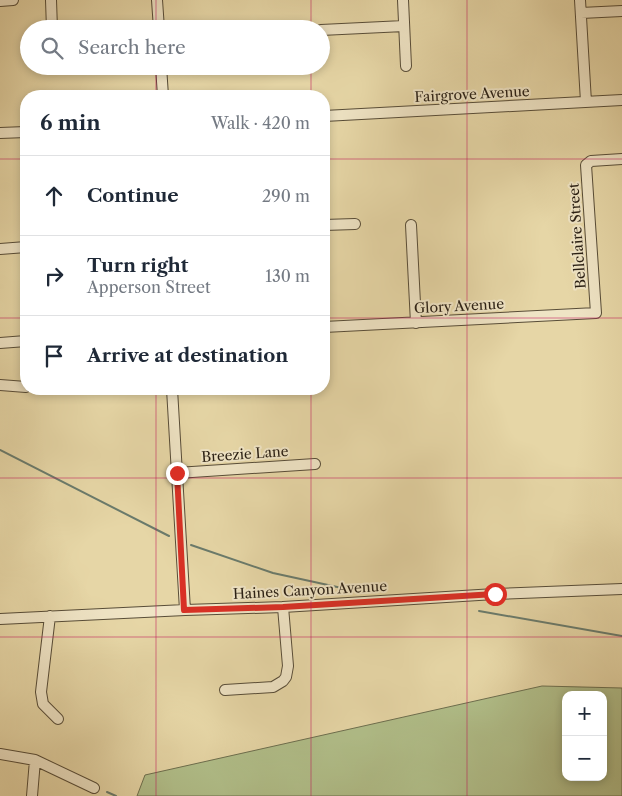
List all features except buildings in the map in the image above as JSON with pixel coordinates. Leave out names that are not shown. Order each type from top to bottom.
[{"type":"street","points":[[0,1],[12,0]]},
{"type":"street","points":[[51,0],[52,20]]},
{"type":"street","points":[[157,0],[158,20]]},
{"type":"street","points":[[403,0],[406,66]]},
{"type":"street","points":[[580,0],[586,102]]},
{"type":"street","points":[[581,13],[622,11]]},
{"type":"street","points":[[330,30],[404,26]]},
{"type":"street","points":[[162,75],[163,90]]},
{"type":"street","name":"Fairgrove Avenue","points":[[330,116],[622,100]]},
{"type":"street","points":[[0,133],[20,132]]},
{"type":"street","name":"Bellclaire Street","points":[[596,313],[586,165],[591,161],[622,159]]},
{"type":"street","points":[[330,225],[355,224]]},
{"type":"street","points":[[411,224],[416,323]]},
{"type":"street","points":[[0,249],[20,247]]},
{"type":"street","name":"Glory Avenue","points":[[330,328],[596,313]]},
{"type":"street","points":[[0,343],[20,341]]},
{"type":"street","points":[[0,385],[20,387]]},
{"type":"street","points":[[172,395],[184,610]]},
{"type":"street","name":"Breezie Lane","points":[[177,473],[316,464]]},
{"type":"street","name":"Haines Canyon Avenue","points":[[0,619],[283,607],[495,594],[622,589]]},
{"type":"street","points":[[225,690],[273,687],[286,677],[288,666],[283,607]]},
{"type":"street","points":[[50,616],[41,692],[43,704],[58,718]]},
{"type":"street","points":[[0,754],[35,760],[94,788]]},
{"type":"street","points":[[32,796],[35,760]]},
{"type":"green space","points":[[542,686],[622,688],[622,796],[137,796],[145,775]]},
{"type":"waterway","points":[[0,450],[169,536]]},
{"type":"waterway","points":[[191,545],[273,573],[351,590]]},
{"type":"waterway","points":[[479,611],[622,636]]},
{"type":"waterway","points":[[107,792],[116,796]]},
{"type":"route","points":[[177,473],[184,610],[283,607],[495,594]]}]
